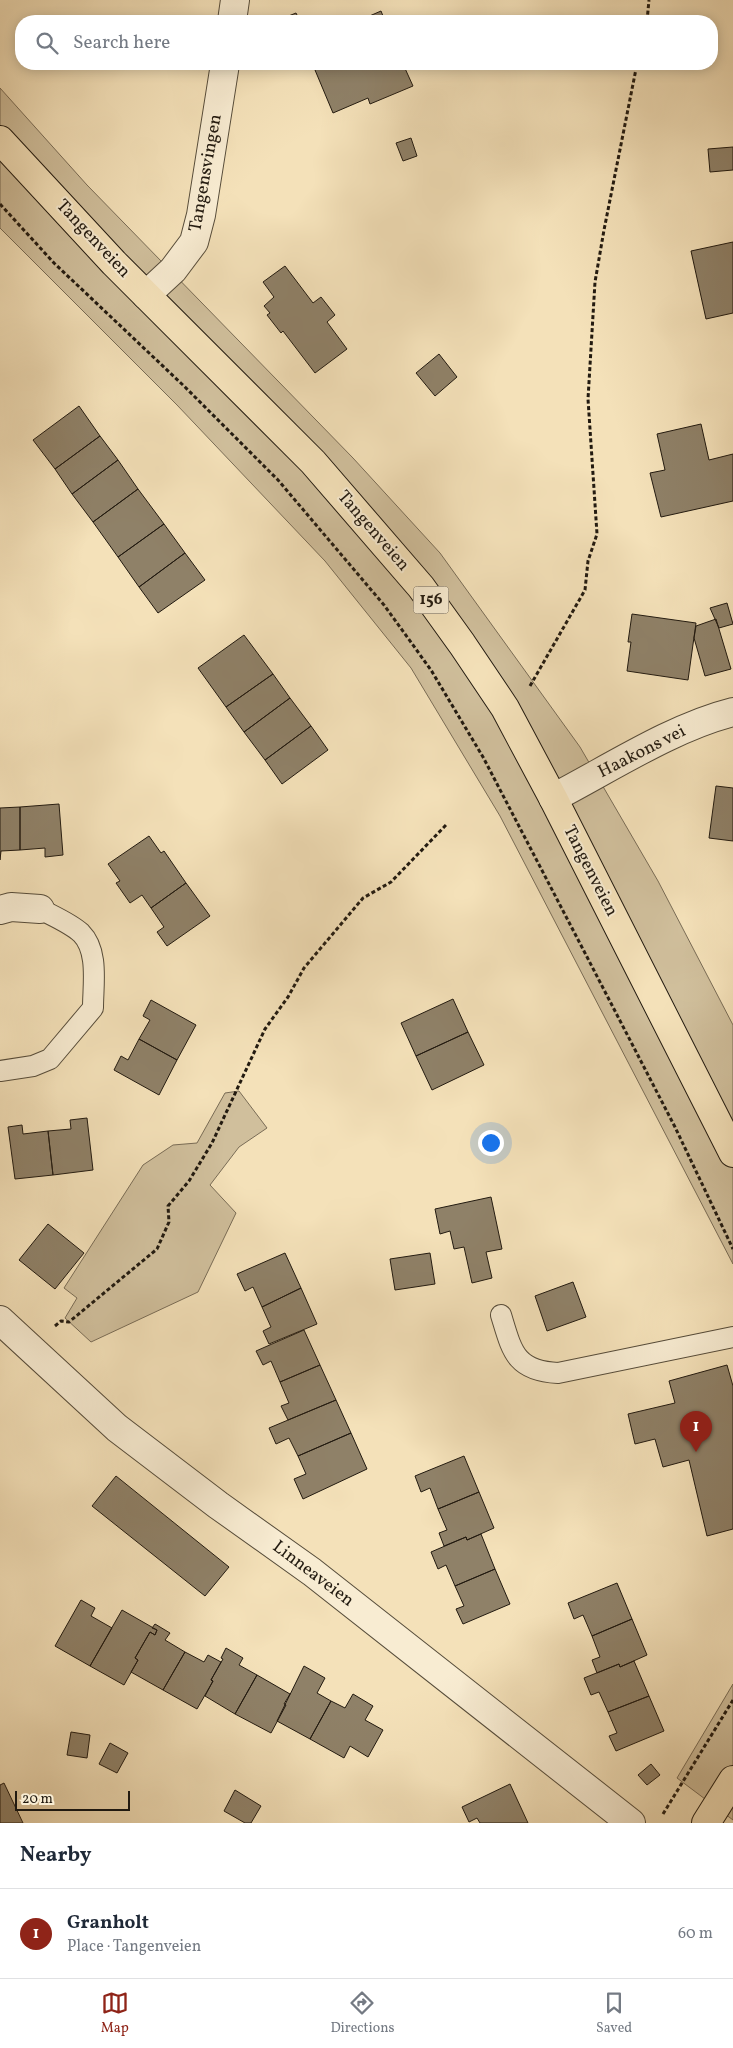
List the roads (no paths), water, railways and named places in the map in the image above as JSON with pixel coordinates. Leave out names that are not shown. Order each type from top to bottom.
[{"type":"main road","name":"Tangenveien","points":[[0,140],[114,263],[313,462],[421,587],[505,708],[553,798],[733,1153]]},
{"type":"main road","points":[[706,1823],[733,1780]]},
{"type":"street","points":[[233,15],[235,0]]},
{"type":"street","name":"Tangensvingen","points":[[146,295],[173,270],[194,242],[201,215],[224,70]]},
{"type":"street","name":"Haakons vei","points":[[553,798],[665,739],[733,712]]},
{"type":"street","points":[[0,910],[11,907],[40,909]]},
{"type":"street","name":"Linneaveien","points":[[0,1320],[117,1428],[218,1505],[312,1572],[632,1823]]},
{"type":"lane","points":[[0,1071],[33,1066],[50,1059],[93,1008],[93,962],[90,945],[80,932],[40,909]]},
{"type":"lane","points":[[501,1315],[512,1351],[525,1365],[544,1372],[558,1373],[733,1337]]},
{"type":"place","name":"Granholt","points":[[696,1452]]}]
